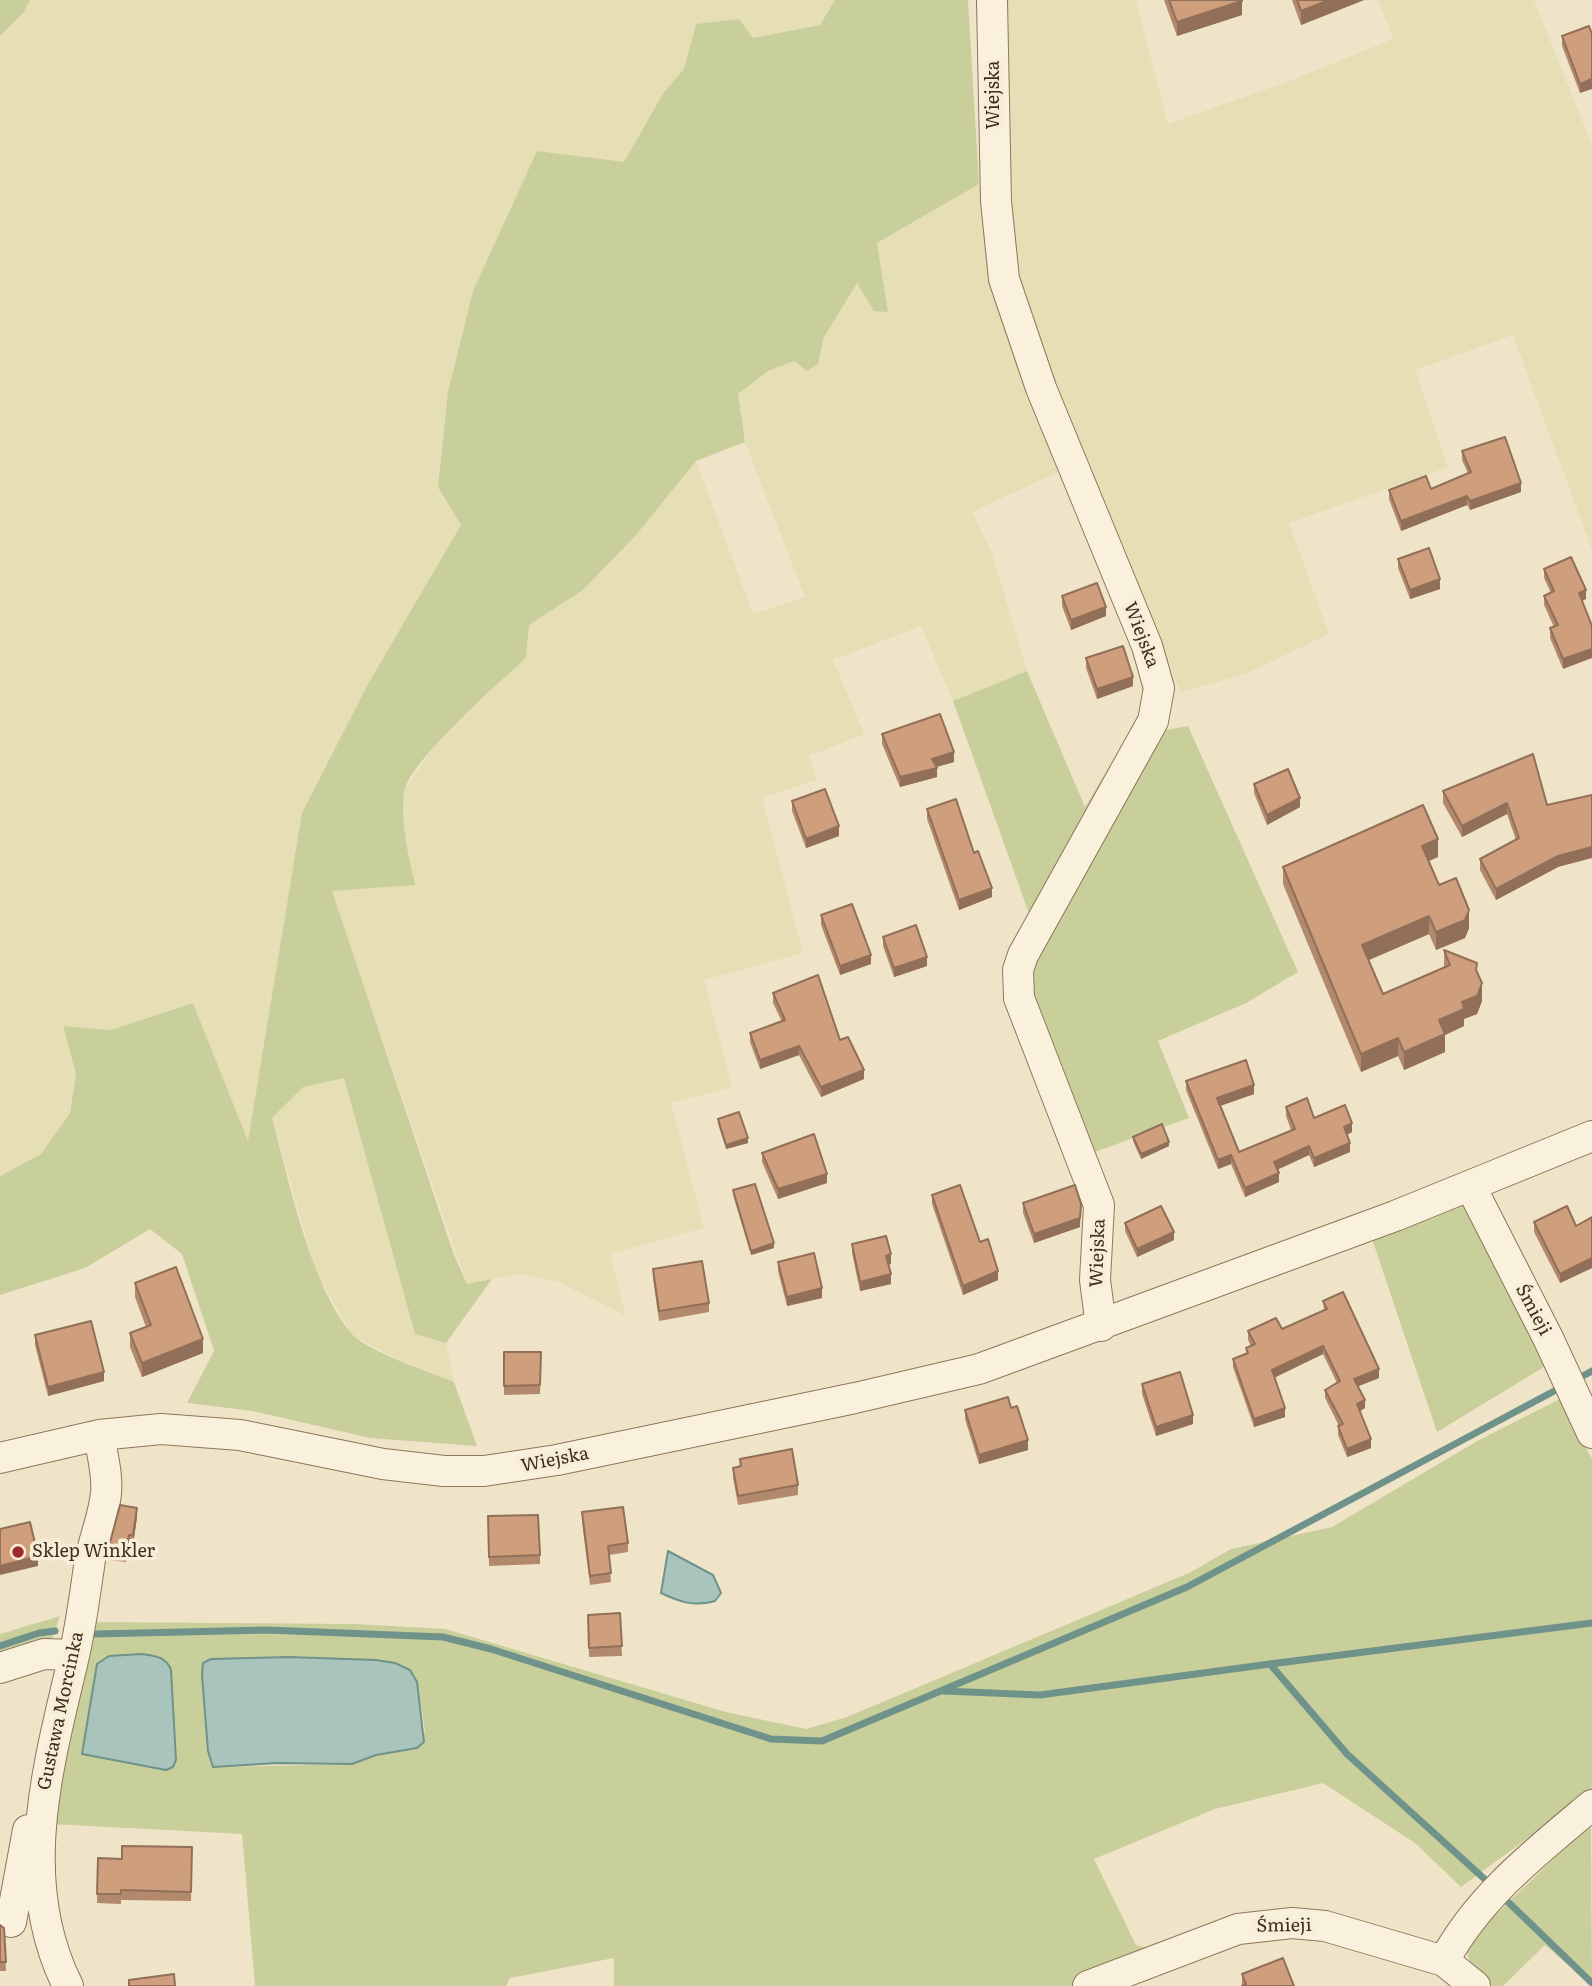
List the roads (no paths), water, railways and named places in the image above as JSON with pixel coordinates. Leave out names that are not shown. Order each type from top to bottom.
[{"type":"street","name":"Wiejska","points":[[992,0],[996,201],[1004,279],[1037,378],[1147,646],[1159,688],[1153,721],[1029,944],[1017,975],[1019,998],[1099,1205],[1095,1280],[1101,1326]]},
{"type":"street","name":"Wiejska","points":[[0,1458],[99,1436],[161,1429],[208,1431],[410,1468],[464,1472],[502,1470],[979,1369],[1471,1187],[1592,1136]]},
{"type":"street","name":"Śmieji","points":[[1471,1187],[1548,1338],[1592,1433]]},
{"type":"street","name":"Gustawa Morcinka","points":[[68,1986],[58,1966],[46,1921],[40,1870],[43,1793],[106,1492],[99,1436]]},
{"type":"street","points":[[0,1668],[44,1654],[74,1655]]},
{"type":"street","points":[[11,1922],[24,1844],[43,1793]]},
{"type":"street","points":[[1444,1961],[1459,1932],[1484,1902],[1592,1805]]},
{"type":"street","name":"Śmieji","points":[[1088,1986],[1238,1928],[1263,1924],[1325,1926],[1444,1961],[1475,1986]]},
{"type":"water","points":[[668,1551],[713,1575],[721,1593],[715,1601],[687,1603],[661,1593]]},
{"type":"water","points":[[141,1654],[163,1659],[171,1670],[176,1760],[173,1767],[166,1770],[82,1754],[97,1664],[109,1656]]},
{"type":"water","points":[[289,1657],[376,1660],[395,1663],[410,1670],[417,1682],[424,1742],[417,1748],[376,1755],[352,1764],[277,1763],[213,1767],[208,1751],[203,1663],[211,1659]]},
{"type":"waterway","points":[[1579,1378],[1592,1371]]},
{"type":"waterway","points":[[96,1634],[267,1630],[443,1637],[491,1649],[771,1739],[822,1741],[1187,1587],[1558,1389]]},
{"type":"waterway","points":[[1270,1664],[1592,1623]]},
{"type":"waterway","points":[[0,1646],[39,1633],[55,1631]]},
{"type":"waterway","points":[[944,1691],[1040,1695],[1270,1664],[1347,1754],[1490,1884]]},
{"type":"waterway","points":[[1505,1899],[1592,1983]]},
{"type":"place","name":"Sklep Winkler","points":[[18,1552]]}]
